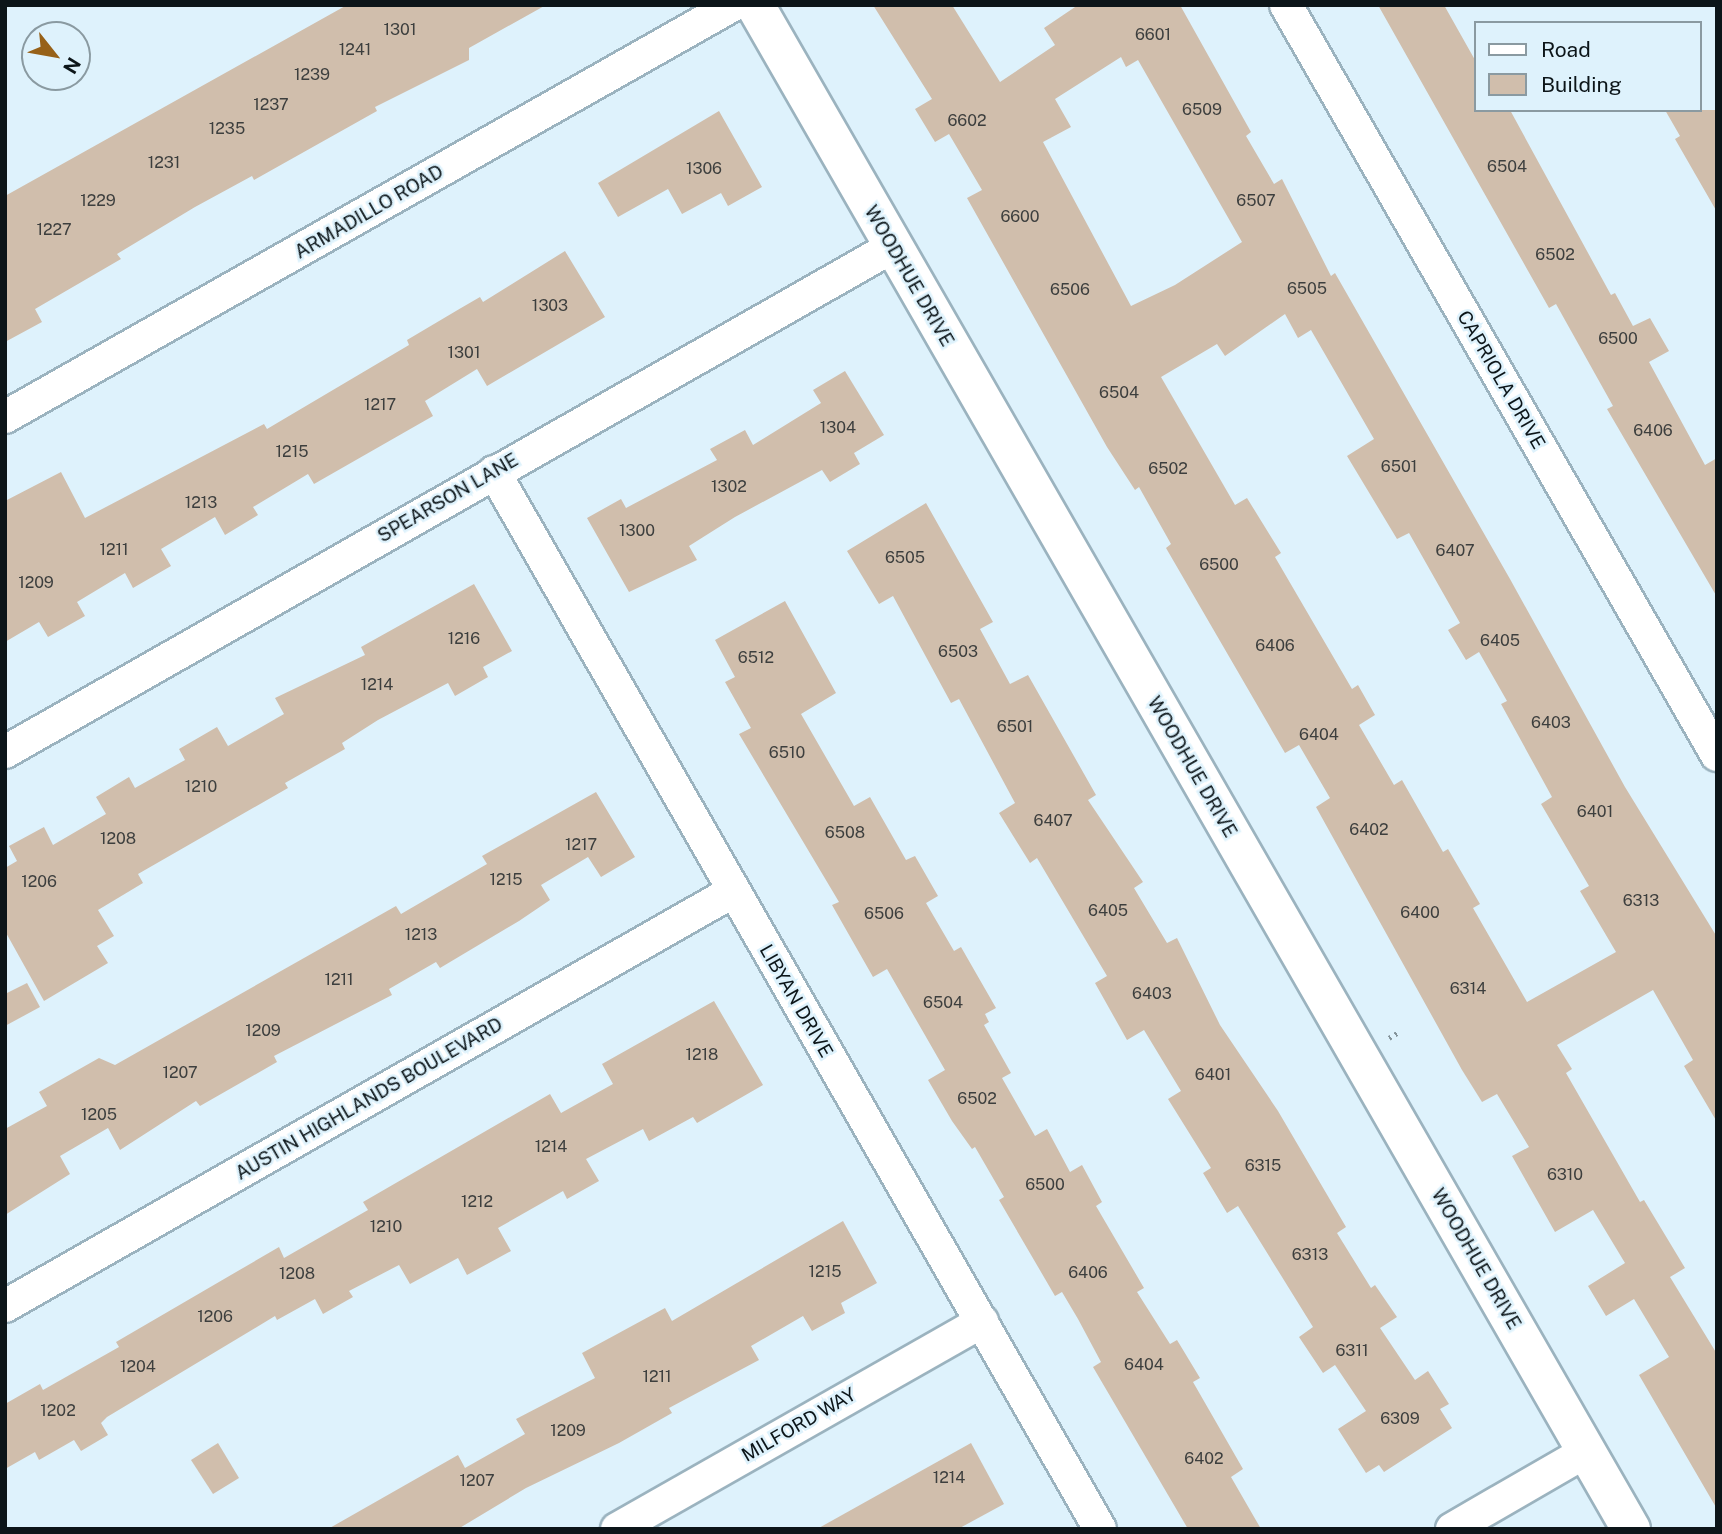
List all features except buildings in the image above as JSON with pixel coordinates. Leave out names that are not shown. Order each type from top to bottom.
[{"type":"street","name":"ARMADILLO ROAD","points":[[5,418],[733,5]]},
{"type":"street","name":"WOODHUE DRIVE","points":[[755,5],[1631,1529]]},
{"type":"street","name":"CAPRIOLA DRIVE","points":[[1286,5],[1717,755]]},
{"type":"street","name":"SPEARSON LANE","points":[[5,752],[892,247]]},
{"type":"street","name":"LIBYAN DRIVE","points":[[494,472],[732,892],[1100,1529]]},
{"type":"street","name":"AUSTIN HIGHLANDS BOULEVARD","points":[[5,1306],[732,892]]},
{"type":"street","name":"MILFORD WAY","points":[[617,1529],[982,1322]]},
{"type":"street","points":[[1451,1529],[1587,1451]]}]
